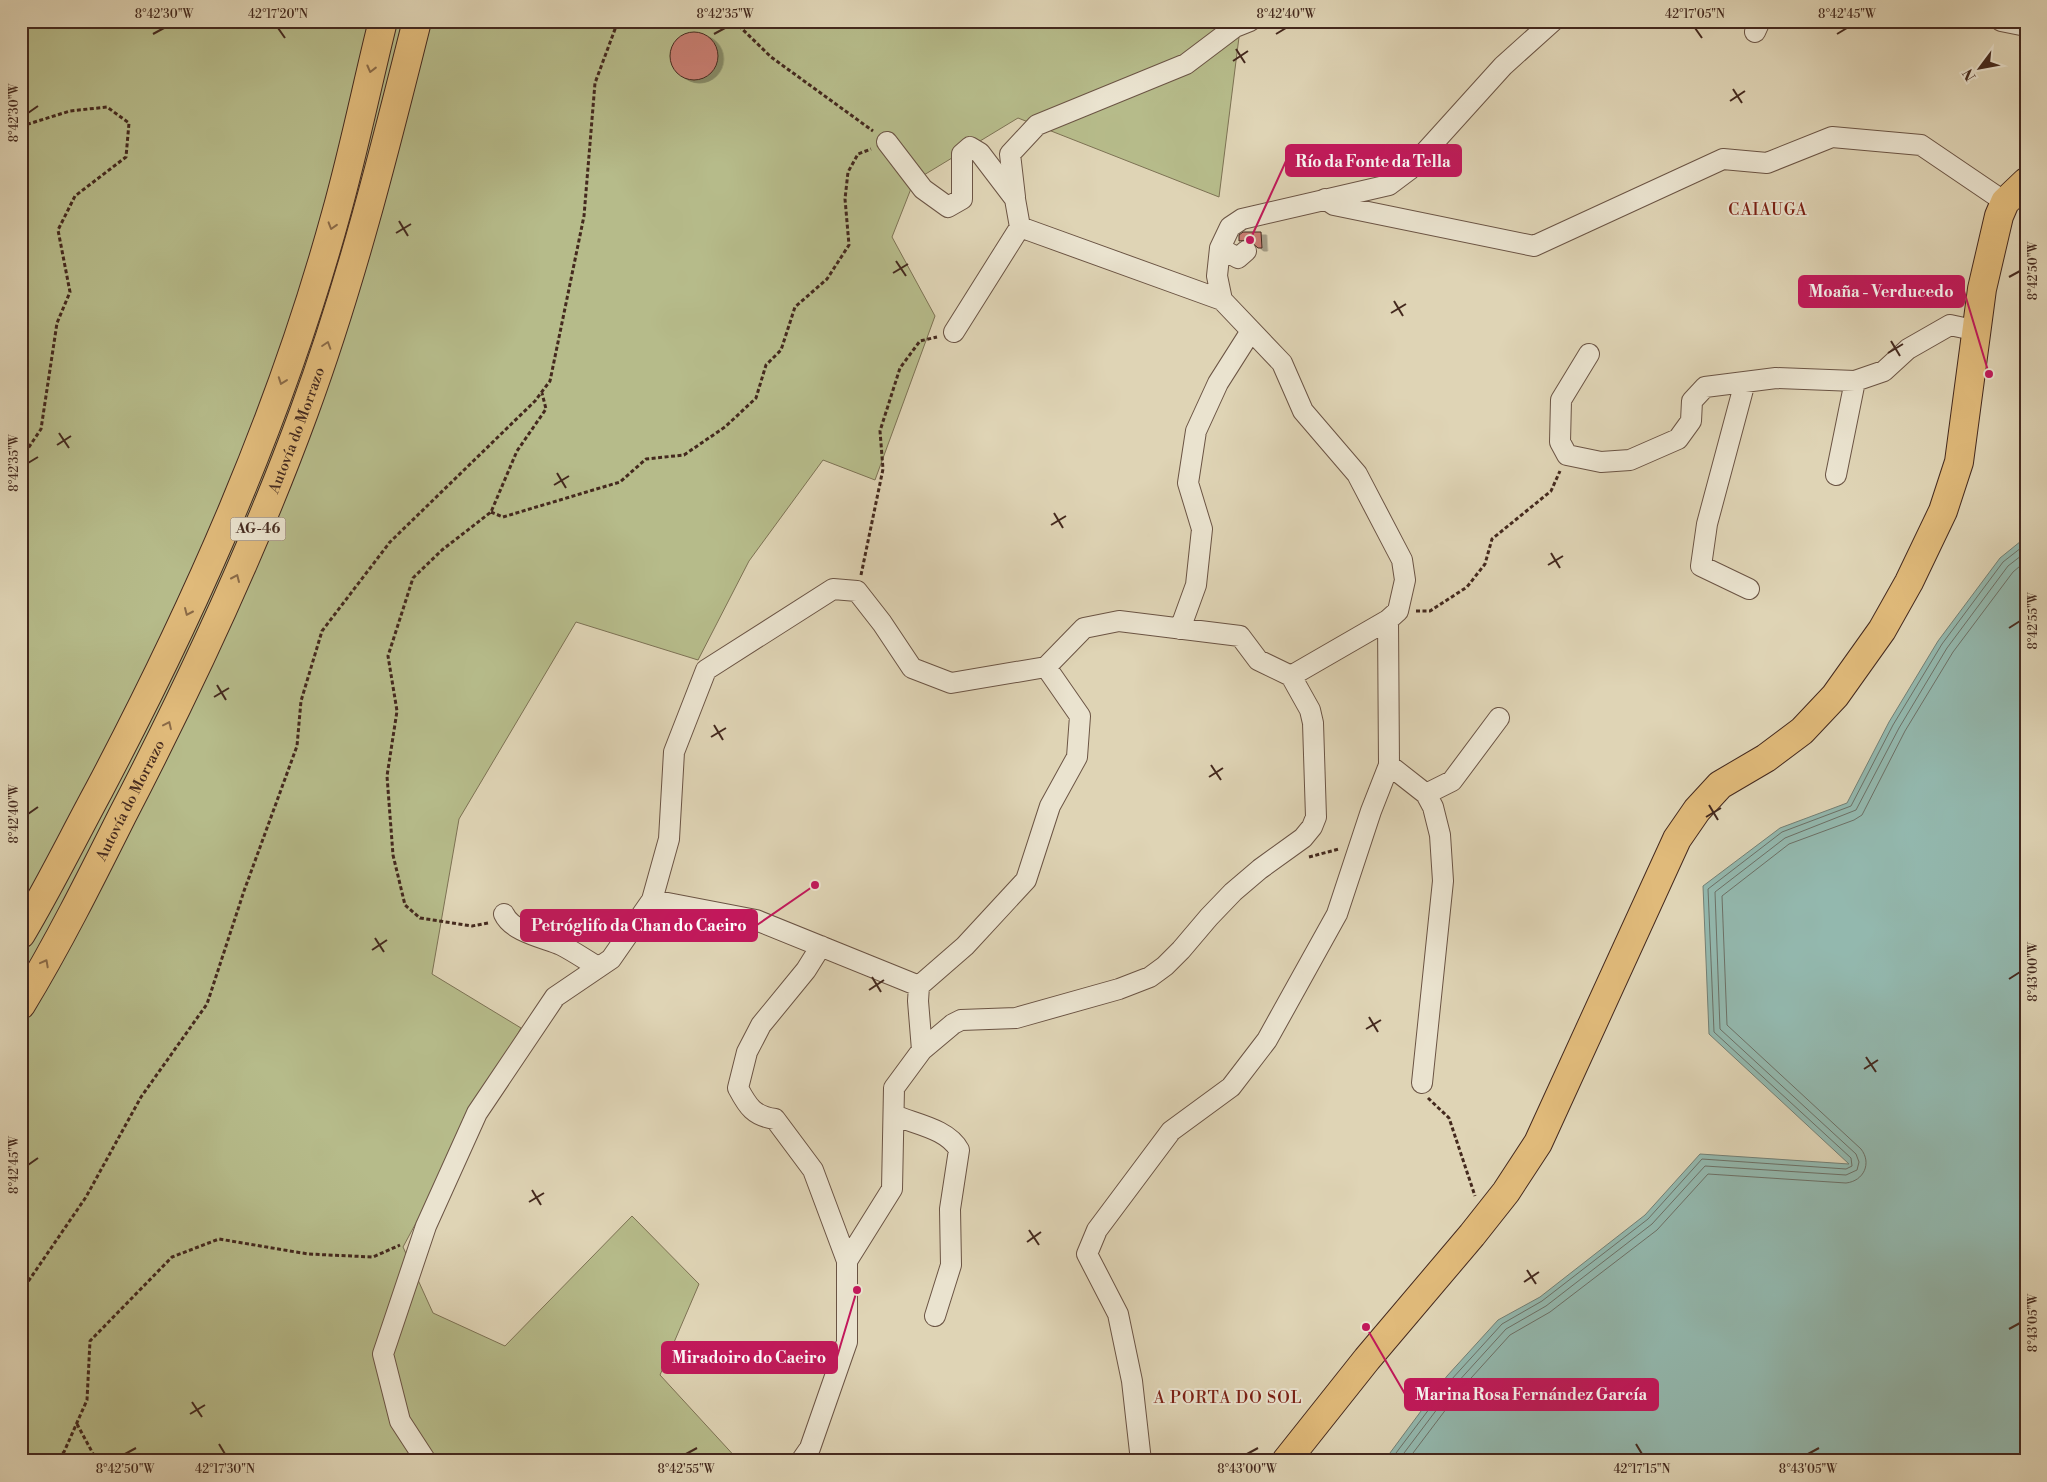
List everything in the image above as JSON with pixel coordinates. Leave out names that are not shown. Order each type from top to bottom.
[{"type":"main road","name":"Autovía do Morrazo","points":[[21,934],[128,736],[186,617],[246,482],[301,328],[336,214],[383,21]]},
{"type":"main road","name":"Autovía do Morrazo","points":[[21,1005],[95,869],[163,736],[257,532],[304,411],[340,306],[379,176],[417,21]]},
{"type":"main road","points":[[1286,1461],[1367,1359],[1485,1219],[1506,1192],[1538,1144],[1677,839],[1697,810],[1720,785],[1766,758],[1802,731],[1828,703],[1882,630],[1943,511],[1959,462],[1987,262],[1999,216],[2005,202],[2026,182]]},
{"type":"street","points":[[954,332],[1020,227],[1010,154],[1037,125],[1186,64],[1235,27],[1250,21]]},
{"type":"street","points":[[1222,300],[1217,276],[1220,248],[1230,227],[1242,219],[1389,184],[1408,170],[1503,66],[1553,21]]},
{"type":"street","points":[[2001,21],[2026,26]]},
{"type":"street","points":[[1325,199],[1334,205],[1534,246],[1723,159],[1767,163],[1832,137],[1921,145],[2005,202]]},
{"type":"street","points":[[882,147],[923,189],[948,207],[962,199],[962,154],[970,147],[980,153],[1015,199]]},
{"type":"street","points":[[1020,227],[1222,300],[1282,363],[1303,411],[1357,474],[1402,560],[1405,580],[1393,615],[1388,765],[1337,914],[1267,1040],[1231,1087],[1171,1131],[1098,1230],[1087,1254],[1118,1314],[1132,1381],[1141,1461]]},
{"type":"street","points":[[1220,248],[1238,258],[1246,251]]},
{"type":"street","points":[[1589,354],[1561,400],[1560,442],[1567,455],[1601,462],[1630,460],[1678,440],[1691,421],[1692,401],[1705,387],[1776,378],[1855,381],[1884,371],[1908,349],[1950,325],[1978,331]]},
{"type":"street","points":[[1180,629],[1196,585],[1202,528],[1188,483],[1196,432],[1218,382],[1251,330]]},
{"type":"street","points":[[1836,475],[1855,381]]},
{"type":"street","points":[[1745,382],[1707,524],[1702,566],[1749,589]]},
{"type":"street","points":[[426,1461],[400,1421],[383,1354],[426,1226],[477,1113],[555,997],[611,959],[652,900],[669,839],[674,752],[706,670],[833,589],[858,590],[912,668],[951,683],[1046,668],[1084,628],[1119,621],[1240,636],[1258,660],[1291,676],[1310,710],[1313,723],[1316,817],[1312,827],[1302,838],[1233,892],[1208,917],[1181,950],[1165,966],[1150,977],[1119,989],[1016,1018],[962,1020],[954,1024],[922,1050],[894,1088],[892,1189],[847,1261]]},
{"type":"street","points":[[1291,676],[1393,615]]},
{"type":"street","points":[[922,1050],[918,1001],[920,986],[965,946],[1026,880],[1050,806],[1077,757],[1080,716],[1046,668]]},
{"type":"street","points":[[1426,794],[1452,781],[1499,718]]},
{"type":"street","points":[[1388,765],[1426,794],[1433,807],[1440,835],[1443,881],[1422,1083]]},
{"type":"street","points":[[652,900],[756,920],[920,986]]},
{"type":"street","points":[[505,917],[529,934],[561,946],[598,967]]},
{"type":"street","points":[[801,1461],[810,1448],[847,1342],[847,1261],[813,1170],[776,1120],[760,1117],[745,1102],[738,1088],[747,1052],[761,1025],[806,970],[821,946]]},
{"type":"street","points":[[894,1115],[941,1133],[955,1142],[959,1150],[950,1209],[952,1265],[935,1316]]},
{"type":"path","points":[[21,1292],[86,1197],[141,1097],[207,1004],[244,891],[297,746],[301,701],[322,631],[390,542],[542,393],[550,382],[584,216],[596,83],[618,21]]},
{"type":"path","points":[[734,21],[771,57],[882,147]]},
{"type":"path","points":[[21,123],[25,125],[70,111],[107,107],[129,123],[126,157],[75,196],[58,230],[70,292],[57,323],[41,429],[21,459]]},
{"type":"path","points":[[491,512],[502,517],[620,482],[646,459],[684,455],[725,427],[756,398],[766,365],[781,350],[795,307],[827,279],[849,244],[845,199],[848,172],[858,154],[882,147]]},
{"type":"path","points":[[858,590],[883,469],[880,431],[900,368],[920,341],[954,332]]},
{"type":"path","points":[[505,917],[472,926],[420,918],[405,905],[393,855],[387,776],[397,711],[388,656],[413,578],[442,550],[491,512],[517,451],[546,409],[542,393]]},
{"type":"path","points":[[1393,615],[1430,611],[1467,587],[1485,564],[1492,539],[1551,490],[1567,455]]},
{"type":"path","points":[[1422,1083],[1430,1100],[1449,1118],[1470,1186],[1485,1219]]},
{"type":"path","points":[[52,1461],[64,1452],[87,1400],[90,1341],[172,1257],[219,1239],[308,1254],[373,1257],[398,1246],[426,1226]]},
{"type":"path","points":[[76,1423],[97,1461]]},
{"type":"green space","points":[[21,21],[1241,21],[1219,197],[1018,118],[914,181],[892,237],[935,316],[875,480],[823,460],[749,561],[698,660],[576,622],[459,819],[432,974],[521,1028],[403,1247],[433,1313],[505,1346],[632,1216],[699,1284],[660,1375],[739,1461],[21,1461]]},
{"type":"water","points":[[2026,537],[2026,1461],[1384,1461],[1447,1376],[1498,1320],[1540,1297],[1645,1215],[1700,1154],[1849,1164],[1709,1034],[1703,886],[1780,828],[1847,803],[1889,722],[1938,641],[2000,558]]},
{"type":"building","points":[[689,32],[699,32],[708,36],[714,42],[717,47],[717,65],[708,76],[699,80],[689,80],[680,76],[674,70],[670,61],[670,51],[674,42],[680,36]]},
{"type":"building","points":[[1243,232],[1261,232],[1262,248],[1258,248],[1249,240],[1239,241],[1239,235]]},
{"type":"place","name":"Río da Fonte da Tella","points":[[1250,240]]},
{"type":"place","name":"Moaña - Verducedo","points":[[1989,374]]},
{"type":"place","name":"Petróglifo da Chan do Caeiro","points":[[815,885]]},
{"type":"place","name":"Miradoiro do Caeiro","points":[[857,1290]]},
{"type":"place","name":"Marina Rosa Fernández García","points":[[1366,1327]]},
{"type":"district","name":"CAIAUGA","points":[[1768,210]]},
{"type":"district","name":"A PORTA DO SOL","points":[[1228,1398]]}]
